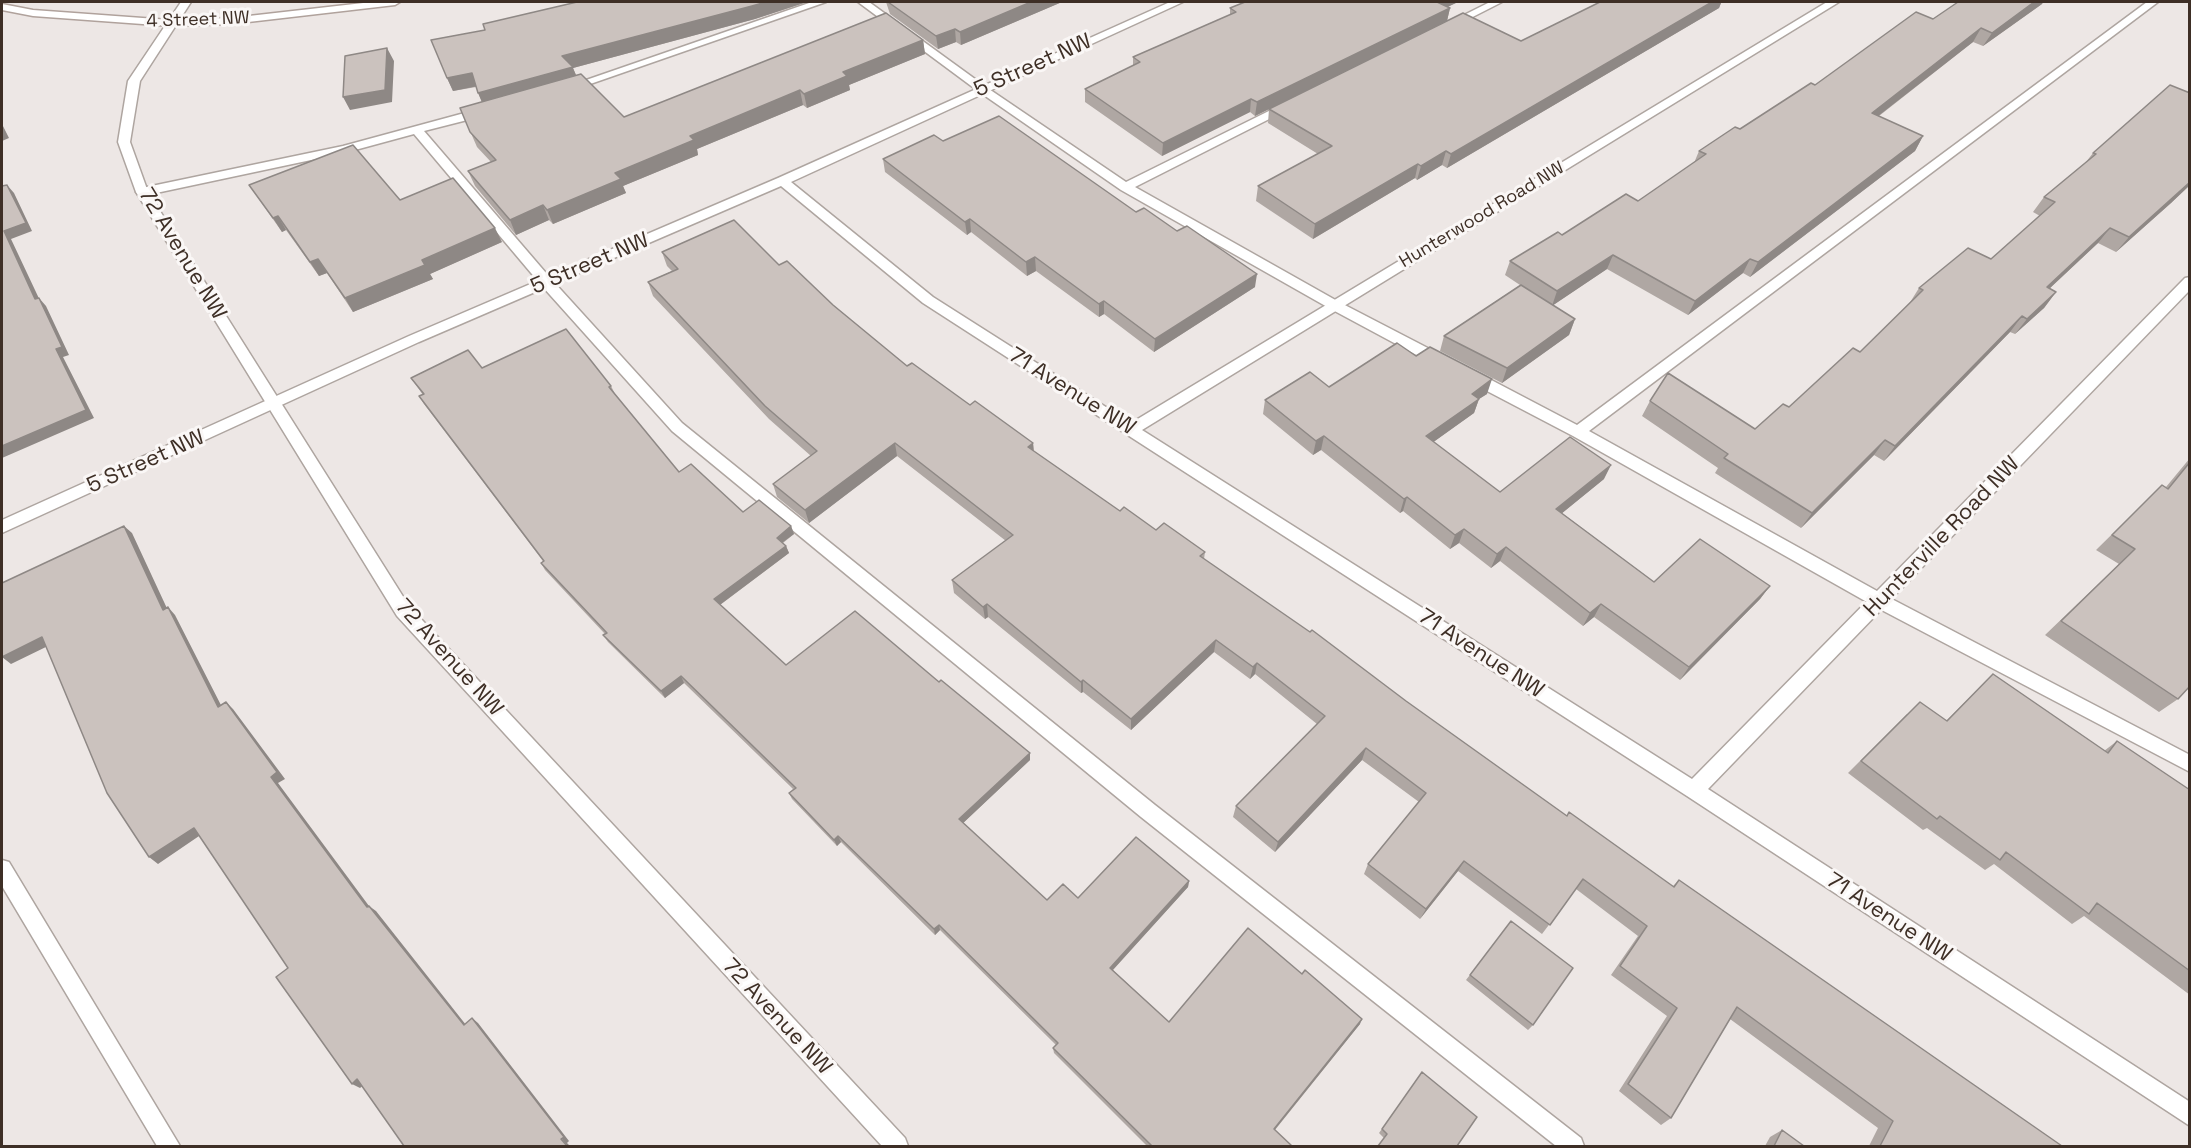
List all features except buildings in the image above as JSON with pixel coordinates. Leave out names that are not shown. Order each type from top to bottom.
[{"type":"street","name":"72 Avenue NW","points":[[186,2],[170,23],[134,81],[124,142],[142,192],[274,405],[403,611],[897,1146]]},
{"type":"street","name":"4 Street NW","points":[[2,7],[33,14],[170,23],[231,21],[395,2]]},
{"type":"street","points":[[557,93],[820,2]]},
{"type":"street","points":[[863,2],[982,89],[1125,187],[1334,305],[1578,432],[1880,601],[2190,764]]},
{"type":"street","name":"5 Street NW","points":[[2,527],[274,405],[414,339],[782,181],[1178,2]]},
{"type":"street","points":[[1433,33],[1497,2]]},
{"type":"street","name":"Hunterwood Road NW","points":[[1132,429],[1834,2]]},
{"type":"street","points":[[1578,432],[2153,2]]},
{"type":"street","points":[[1125,187],[1305,97]]},
{"type":"street","points":[[142,192],[344,149],[492,110]]},
{"type":"street","points":[[417,130],[547,283],[677,427],[1148,811],[1573,1146]]},
{"type":"street","name":"71 Avenue NW","points":[[782,181],[928,300],[1694,790],[2190,1115]]},
{"type":"street","name":"Hunterville Road NW","points":[[1694,790],[2190,281]]},
{"type":"street","points":[[2,869],[169,1146]]}]
